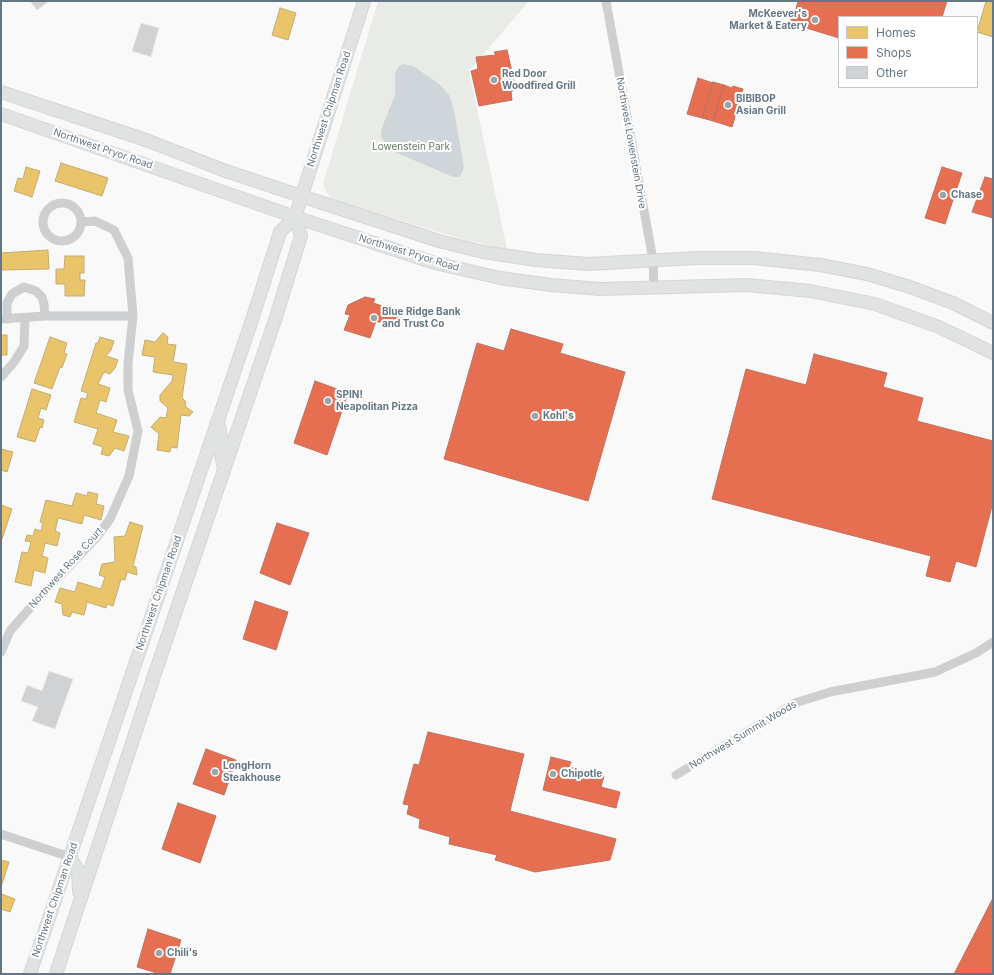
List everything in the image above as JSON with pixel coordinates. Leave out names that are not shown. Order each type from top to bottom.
[{"type":"main road","name":"Northwest Chipman Road","points":[[30,974],[218,422],[280,232],[295,217],[364,1]]},
{"type":"main road","name":"Northwest Pryor Road","points":[[1,92],[146,140],[223,170],[301,196],[439,240],[483,252],[536,260],[588,264],[652,260],[754,258],[820,265],[867,274],[910,287],[953,303],[993,323]]},
{"type":"main road","name":"Northwest Pryor Road","points":[[1,114],[295,217],[435,263],[500,278],[551,285],[600,289],[654,286],[747,285],[810,291],[875,304],[939,327],[993,353]]},
{"type":"main road","name":"Northwest Chipman Road","points":[[56,974],[301,236],[295,217]]},
{"type":"main road","points":[[218,422],[222,441],[220,450],[224,469]]},
{"type":"main road","points":[[70,857],[78,870],[79,901]]},
{"type":"street","name":"Northwest Lowenstein Drive","points":[[606,1],[652,260],[654,286]]},
{"type":"street","points":[[61,203],[73,206],[80,216],[81,222],[77,234],[72,238],[59,241],[48,235],[43,223],[46,211],[55,204],[61,203]]},
{"type":"street","name":"Northwest Rose Court","points":[[1,652],[10,631],[36,601],[96,538],[110,519],[129,476],[138,430],[128,390],[128,364],[133,316],[128,258],[114,230],[95,221],[81,222]]},
{"type":"street","points":[[45,316],[42,297],[36,291],[24,287],[12,294],[7,303],[4,319],[45,316],[133,316]]},
{"type":"street","points":[[1,377],[14,362],[24,346],[25,318]]},
{"type":"street","name":"Northwest Summit Woods","points":[[676,775],[795,704],[830,692],[935,672],[976,653],[993,642]]},
{"type":"street","points":[[1,834],[70,857]]},
{"type":"green space","name":"Lowenstein Park","points":[[378,1],[529,1],[469,71],[507,249],[469,241],[333,200],[327,193],[323,184]]},
{"type":"shaded area","points":[[403,64],[413,66],[439,84],[449,95],[453,106],[464,167],[460,177],[453,177],[395,152],[382,139],[381,133],[383,125],[395,95],[395,74],[399,66]]},
{"type":"building: Homes","points":[[986,1],[993,1],[993,37],[978,32]]},
{"type":"building: Homes","points":[[280,8],[296,13],[288,40],[272,35]]},
{"type":"building: Homes","points":[[61,163],[108,178],[102,196],[55,181]]},
{"type":"building: Homes","points":[[26,167],[40,171],[32,197],[14,191],[18,178],[23,179]]},
{"type":"building: Homes","points":[[48,250],[49,269],[1,270],[1,253]]},
{"type":"building: Homes","points":[[65,256],[84,256],[84,273],[80,273],[80,280],[85,280],[84,296],[65,296],[65,284],[56,284],[56,269],[64,269]]},
{"type":"building: Homes","points":[[163,333],[168,337],[167,344],[176,345],[173,362],[187,364],[182,398],[186,402],[185,406],[193,412],[189,416],[181,415],[177,448],[171,447],[170,452],[157,450],[159,434],[151,427],[160,417],[166,418],[168,408],[160,401],[160,395],[172,381],[173,375],[153,372],[155,357],[142,355],[145,340],[155,342]]},
{"type":"building: Homes","points":[[1,335],[7,335],[7,355],[1,355]]},
{"type":"building: Homes","points":[[50,337],[67,343],[64,353],[67,354],[62,368],[60,367],[52,389],[34,383]]},
{"type":"building: Homes","points":[[100,337],[114,341],[111,350],[106,356],[118,360],[115,368],[110,374],[104,372],[98,384],[110,388],[106,402],[100,400],[96,413],[117,420],[113,432],[129,436],[124,451],[115,448],[109,456],[101,454],[103,447],[93,444],[98,429],[74,422],[81,398],[86,399],[88,393],[81,391],[96,343],[98,343]]},
{"type":"building: Homes","points":[[32,389],[51,395],[46,410],[41,408],[38,418],[44,420],[35,442],[17,437]]},
{"type":"building: Homes","points":[[1,449],[13,452],[7,472],[1,470]]},
{"type":"building: Homes","points":[[88,492],[98,494],[96,504],[104,506],[101,520],[84,515],[82,524],[58,518],[55,531],[60,533],[57,546],[45,543],[42,556],[48,558],[45,573],[34,570],[31,586],[15,582],[22,552],[28,553],[31,542],[25,541],[27,535],[33,536],[35,529],[41,531],[43,523],[40,522],[46,500],[72,506],[76,493],[87,496]]},
{"type":"building: Homes","points":[[1,505],[12,509],[1,542]]},
{"type":"building: Homes","points":[[130,522],[143,526],[133,566],[136,567],[137,575],[127,572],[125,580],[121,579],[113,606],[107,604],[106,608],[87,602],[84,615],[72,612],[70,617],[63,615],[62,604],[55,602],[60,588],[75,592],[78,582],[101,589],[105,577],[99,575],[102,564],[115,562],[114,537],[125,536]]},
{"type":"building: Homes","points":[[1,860],[9,862],[1,887]]},
{"type":"building: Homes","points":[[1,894],[15,899],[10,912],[1,909]]},
{"type":"building: Shops","name":"McKeever's Market & Eatery","points":[[798,1],[947,1],[942,16],[838,16],[838,38],[793,24],[788,14],[796,9]]},
{"type":"building: Shops","name":"Red Door Woodfired Grill","points":[[507,50],[516,90],[511,91],[512,100],[479,106],[471,71],[478,69],[476,57],[496,55],[494,52]]},
{"type":"building: Shops","points":[[698,78],[713,83],[702,118],[687,114]]},
{"type":"building: Shops","points":[[713,82],[724,85],[713,121],[702,118]]},
{"type":"building: Shops","name":"BIBIBOP Asian Grill","points":[[724,85],[732,88],[733,86],[743,89],[732,127],[713,121]]},
{"type":"building: Shops","name":"Chase","points":[[942,167],[962,173],[945,224],[925,218]]},
{"type":"building: Shops","points":[[985,177],[993,179],[993,218],[972,212]]},
{"type":"building: Shops","name":"Blue Ridge Bank and Trust Co","points":[[365,297],[375,299],[373,303],[402,312],[396,328],[376,321],[370,338],[344,330],[350,315],[345,314],[348,305]]},
{"type":"building: Shops","name":"Kohl's","points":[[511,329],[563,344],[560,353],[625,372],[588,501],[444,459],[477,343],[504,351]]},
{"type":"building: Shops","points":[[814,354],[887,373],[883,387],[923,398],[917,421],[993,441],[993,502],[976,567],[956,561],[950,582],[926,576],[931,556],[712,499],[746,369],[806,385]]},
{"type":"building: Shops","points":[[315,381],[348,393],[327,455],[294,443]]},
{"type":"building: Shops","points":[[277,523],[309,533],[290,585],[260,573]]},
{"type":"building: Shops","points":[[255,601],[288,612],[276,650],[243,639]]},
{"type":"building: Shops","points":[[428,732],[524,754],[510,811],[616,839],[610,860],[535,872],[495,860],[497,855],[449,844],[450,837],[419,828],[420,819],[407,814],[409,805],[403,804],[414,764],[419,765]]},
{"type":"building: Shops","name":"LongHorn Steakhouse","points":[[206,749],[236,760],[224,795],[193,784]]},
{"type":"building: Shops","points":[[551,757],[571,762],[569,767],[604,776],[601,787],[620,792],[616,808],[543,790]]},
{"type":"building: Shops","points":[[178,803],[216,816],[200,863],[162,849]]},
{"type":"building: Shops","points":[[993,898],[993,974],[954,974]]},
{"type":"building: Shops","name":"Chili's","points":[[148,929],[181,940],[170,974],[160,974],[137,967]]},
{"type":"building: Other","points":[[30,1],[49,1],[37,10]]},
{"type":"building: Other","points":[[141,23],[159,28],[151,57],[132,51]]},
{"type":"building: Other","points":[[49,671],[73,679],[55,729],[32,721],[38,707],[21,701],[27,685],[42,691]]},
{"type":"place","name":"McKeever's Market & Eatery","points":[[815,20]]},
{"type":"place","name":"Red Door Woodfired Grill","points":[[494,80]]},
{"type":"place","name":"BIBIBOP Asian Grill","points":[[728,105]]},
{"type":"place","name":"Chase","points":[[943,195]]},
{"type":"place","name":"Blue Ridge Bank and Trust Co","points":[[374,318]]},
{"type":"place","name":"SPIN! Neapolitan Pizza","points":[[328,401]]},
{"type":"place","name":"Kohl's","points":[[535,416]]},
{"type":"place","name":"LongHorn Steakhouse","points":[[215,772]]},
{"type":"place","name":"Chipotle","points":[[553,774]]},
{"type":"place","name":"Chili's","points":[[159,953]]}]
